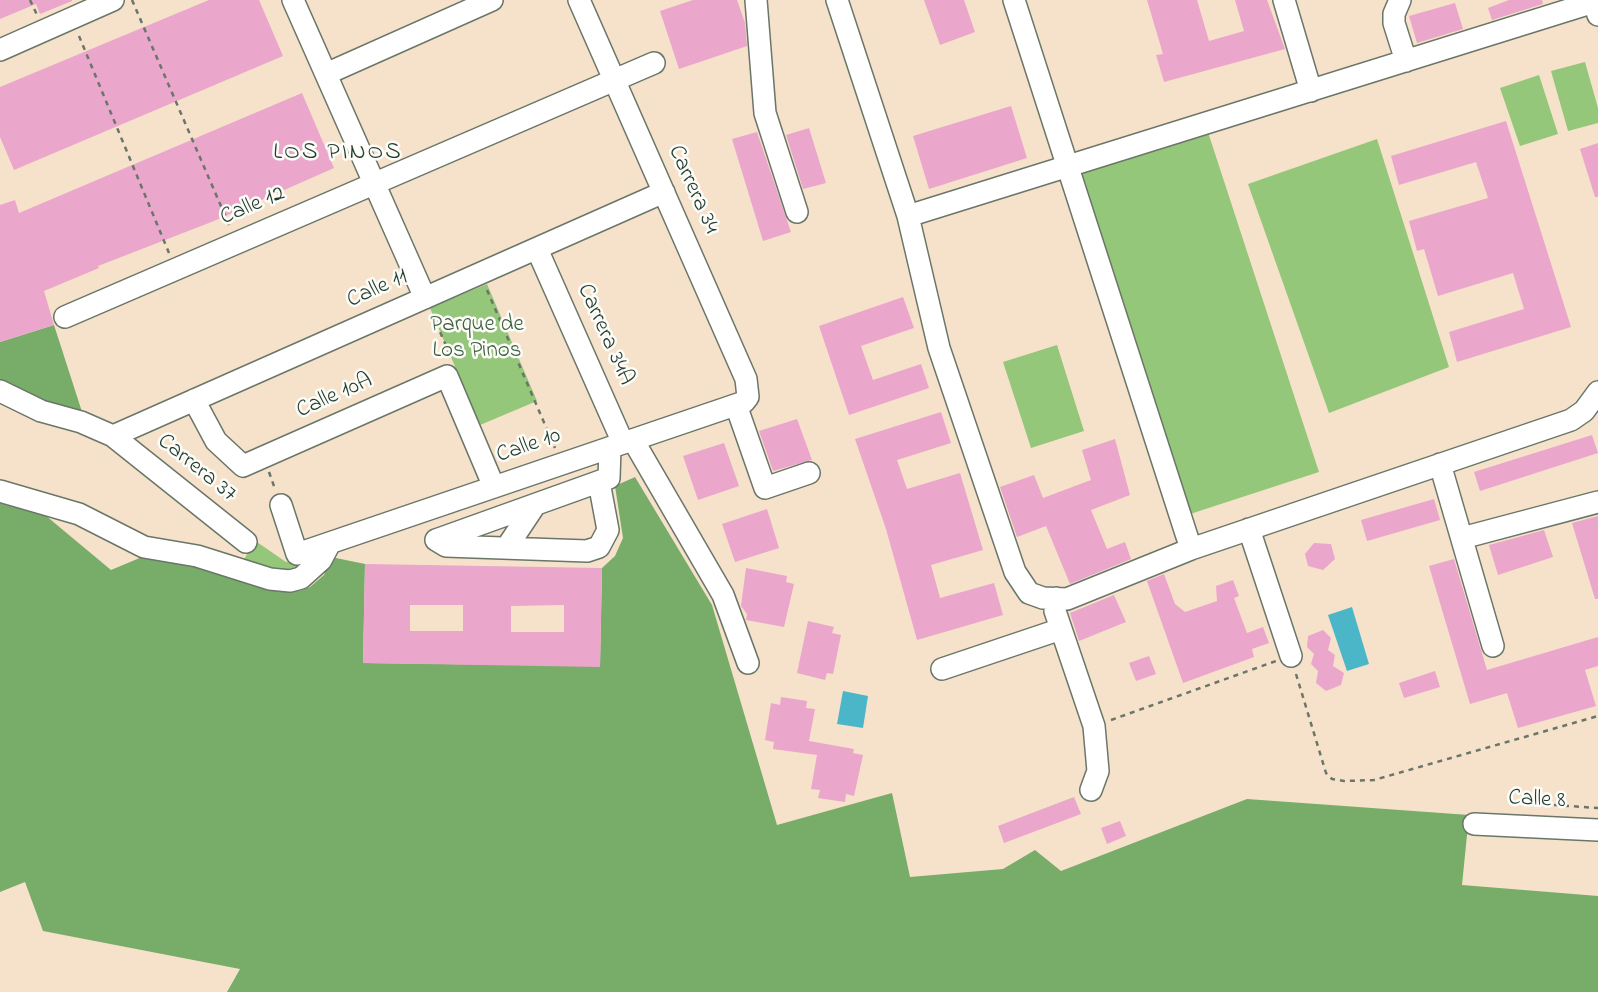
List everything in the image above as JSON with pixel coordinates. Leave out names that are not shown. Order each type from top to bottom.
[{"type":"street","points":[[0,50],[113,0]]},
{"type":"street","points":[[293,0],[425,298]]},
{"type":"street","points":[[326,74],[492,0]]},
{"type":"street","name":"Carrera 34","points":[[579,0],[750,389],[740,404],[765,488],[809,473]]},
{"type":"street","points":[[756,0],[765,113],[797,212]]},
{"type":"street","points":[[837,0],[908,216],[939,348],[1015,572],[1029,593],[1067,599],[1191,549],[1591,413],[1598,392]]},
{"type":"street","points":[[1014,0],[1191,549]]},
{"type":"street","points":[[1284,0],[1311,91]]},
{"type":"street","points":[[1400,0],[1394,14],[1394,23],[1406,61]]},
{"type":"street","points":[[908,216],[1406,61],[1550,8],[1594,2],[1598,15]]},
{"type":"street","name":"Calle 12","points":[[65,317],[654,62]]},
{"type":"street","name":"Calle 11","points":[[113,436],[664,192]]},
{"type":"street","name":"Carrera 34A","points":[[537,249],[622,444],[723,595],[748,663]]},
{"type":"street","points":[[447,376],[494,487]]},
{"type":"street","name":"Calle 10A","points":[[194,400],[216,441],[243,466],[447,376]]},
{"type":"street","name":"Carrera 37","points":[[0,391],[41,411],[80,422],[113,436],[246,542]]},
{"type":"street","name":"Calle 10","points":[[281,505],[297,554],[740,404]]},
{"type":"street","points":[[599,482],[608,530],[599,547],[587,551],[446,546],[436,540],[609,478],[622,444]]},
{"type":"street","points":[[1440,464],[1493,646]]},
{"type":"street","points":[[0,491],[79,514],[144,547],[197,556],[270,579],[290,581],[301,578],[321,561],[330,543]]},
{"type":"street","points":[[1462,538],[1598,502]]},
{"type":"street","points":[[507,547],[534,505]]},
{"type":"street","points":[[1249,529],[1291,656]]},
{"type":"street","points":[[1056,598],[1055,611],[1060,628],[1094,726],[1098,771],[1091,790]]},
{"type":"street","points":[[942,669],[1060,628]]},
{"type":"street","name":"Calle 8","points":[[1474,824],[1598,830]]},
{"type":"path","points":[[132,0],[236,243]]},
{"type":"path","points":[[72,18],[176,269]]},
{"type":"path","points":[[480,274],[562,464]]},
{"type":"path","points":[[425,298],[455,367],[447,376]]},
{"type":"path","points":[[264,456],[281,505]]},
{"type":"path","points":[[1094,726],[1291,656],[1326,773],[1332,779],[1374,780],[1598,716]]},
{"type":"path","points":[[1554,805],[1598,808]]},
{"type":"green space","points":[[1585,62],[1598,108],[1598,123],[1568,131],[1551,71]]},
{"type":"green space","points":[[1539,75],[1558,134],[1520,146],[1500,88]]},
{"type":"green space","points":[[1206,126],[1319,472],[1181,517],[1068,172]]},
{"type":"green space","points":[[1377,139],[1449,367],[1329,413],[1248,184]]},
{"type":"green space","name":"Parque de Los Pinos","points":[[487,284],[537,401],[480,425],[430,308]]},
{"type":"green space","points":[[54,325],[83,415],[20,393],[0,382],[0,342]]},
{"type":"green space","points":[[1057,345],[1084,431],[1031,448],[1003,362]]},
{"type":"green space","points":[[635,477],[712,605],[777,825],[892,793],[910,877],[1003,869],[1035,850],[1061,871],[1247,799],[1469,815],[1462,885],[1598,896],[1598,992],[227,992],[240,969],[43,931],[25,882],[0,892],[0,500],[45,515],[111,570],[142,557],[211,570],[282,590],[299,591],[310,587],[324,575],[331,557],[365,564],[363,663],[600,666],[602,568],[615,556],[623,538],[615,486]]},
{"type":"green space","points":[[254,540],[286,562],[313,555],[311,561],[286,575],[243,562]]},
{"type":"water","points":[[1352,607],[1369,664],[1347,671],[1328,615]]},
{"type":"water","points":[[843,691],[868,696],[863,728],[837,724]]},
{"type":"building","points":[[0,0],[72,1],[40,14],[36,4],[0,19]]},
{"type":"building","points":[[209,0],[259,0],[283,56],[14,170],[0,137],[0,87]]},
{"type":"building","points":[[693,0],[737,0],[745,23],[747,46],[679,69],[660,11]]},
{"type":"building","points":[[924,0],[964,0],[975,32],[940,45]]},
{"type":"building","points":[[1147,0],[1197,0],[1209,41],[1244,31],[1235,0],[1267,0],[1285,49],[1164,82],[1156,55],[1163,54]]},
{"type":"building","points":[[1509,0],[1542,0],[1543,4],[1492,20],[1488,8]]},
{"type":"building","points":[[1455,3],[1463,29],[1417,43],[1409,16]]},
{"type":"building","points":[[302,93],[334,168],[44,291],[54,325],[0,342],[0,205],[15,200],[19,213]]},
{"type":"building","points":[[1011,106],[1027,158],[929,189],[913,136]]},
{"type":"building","points":[[1506,121],[1571,327],[1457,362],[1449,332],[1524,309],[1513,273],[1438,296],[1424,249],[1417,251],[1409,221],[1488,198],[1476,162],[1399,185],[1391,156]]},
{"type":"building","points":[[809,128],[826,183],[803,189],[786,135]]},
{"type":"building","points":[[757,132],[791,232],[763,241],[732,139]]},
{"type":"building","points":[[1598,143],[1598,197],[1595,197],[1580,149]]},
{"type":"building","points":[[903,297],[914,328],[861,346],[873,380],[921,364],[929,388],[849,415],[819,326]]},
{"type":"building","points":[[941,412],[951,443],[897,460],[907,489],[960,473],[983,550],[931,565],[940,598],[994,583],[1003,615],[917,640],[886,529],[855,439]]},
{"type":"building","points":[[797,419],[812,460],[773,471],[759,431]]},
{"type":"building","points":[[1592,435],[1598,453],[1480,491],[1474,472]]},
{"type":"building","points":[[1115,439],[1130,495],[1091,510],[1107,549],[1125,542],[1131,559],[1070,584],[1046,526],[1017,537],[1000,487],[1034,475],[1043,498],[1091,480],[1082,450]]},
{"type":"building","points":[[724,443],[739,486],[698,500],[683,456]]},
{"type":"building","points":[[1434,499],[1440,520],[1367,541],[1361,520]]},
{"type":"building","points":[[767,509],[779,548],[735,562],[722,524]]},
{"type":"building","points":[[1598,516],[1598,599],[1595,599],[1572,523]]},
{"type":"building","points":[[1544,530],[1553,557],[1498,575],[1489,545]]},
{"type":"building","points":[[1314,543],[1331,544],[1335,559],[1323,570],[1308,566],[1305,554]]},
{"type":"building","points":[[1454,559],[1487,670],[1598,637],[1598,666],[1585,670],[1596,706],[1518,728],[1507,693],[1470,704],[1429,566]]},
{"type":"building","points":[[365,564],[602,568],[600,667],[363,663]],"holes":[[[410,605],[463,605],[463,631],[410,631]],[[564,605],[564,632],[511,632],[511,606]]]},
{"type":"building","points":[[746,568],[787,576],[786,582],[794,584],[784,627],[746,620],[747,614],[741,606]]},
{"type":"building","points":[[1164,574],[1175,604],[1185,612],[1217,601],[1216,586],[1233,580],[1239,596],[1234,598],[1247,633],[1263,627],[1269,643],[1252,649],[1254,657],[1183,683],[1147,581]]},
{"type":"building","points":[[1114,595],[1126,622],[1079,641],[1070,613]]},
{"type":"building","points":[[808,621],[834,627],[832,633],[841,635],[833,674],[827,673],[825,680],[797,673]]},
{"type":"building","points":[[1323,630],[1331,638],[1328,650],[1335,655],[1333,666],[1344,673],[1341,685],[1326,691],[1316,683],[1318,671],[1311,664],[1314,654],[1307,647],[1308,636]]},
{"type":"building","points":[[1149,656],[1156,674],[1136,681],[1129,663]]},
{"type":"building","points":[[1435,671],[1440,687],[1404,698],[1399,683]]},
{"type":"building","points":[[781,697],[807,701],[806,708],[815,709],[809,741],[854,749],[853,753],[863,755],[854,796],[846,794],[845,802],[818,798],[820,790],[811,789],[817,755],[773,749],[774,742],[765,740],[771,703],[780,705]]},
{"type":"building","points":[[1074,797],[1081,814],[1004,843],[998,826]]},
{"type":"building","points":[[1120,821],[1126,836],[1107,844],[1101,828]]},
{"type":"district","name":"LOS PINOS","points":[[338,154]]}]
